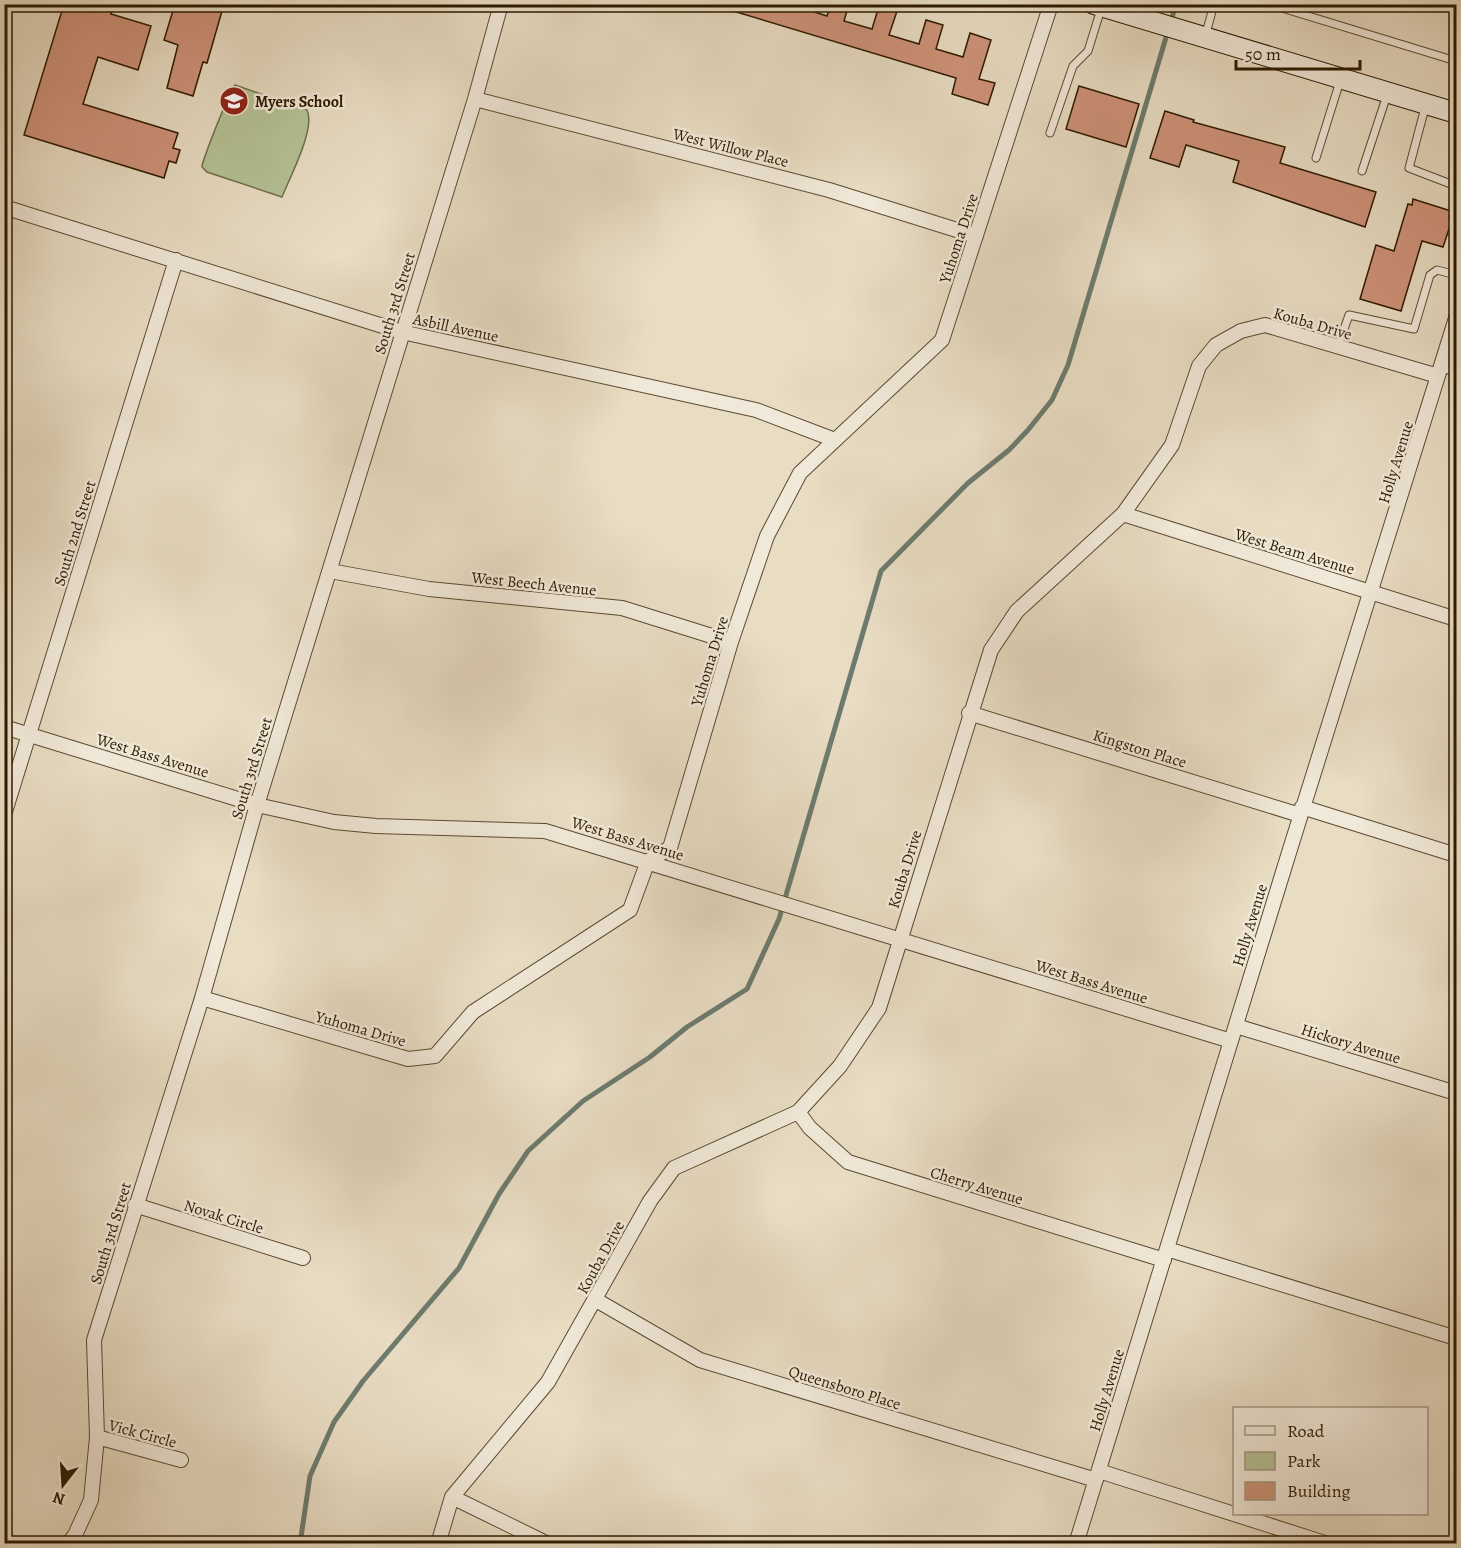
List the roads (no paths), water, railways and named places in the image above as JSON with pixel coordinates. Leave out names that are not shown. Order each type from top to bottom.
[{"type":"street","name":"South 3rd Street","points":[[68,1544],[75,1535],[91,1500],[97,1437],[94,1340],[202,998],[257,805],[475,99],[501,4]]},
{"type":"street","name":"Yuhoma Drive","points":[[202,998],[408,1059],[435,1056],[473,1012],[630,910],[648,861],[670,848],[731,642],[767,536],[800,473],[942,340],[1051,4]]},
{"type":"street","points":[[1098,6],[1456,113]]},
{"type":"street","name":"West Willow Place","points":[[475,99],[829,189],[976,236]]},
{"type":"street","name":"Asbill Avenue","points":[[4,207],[402,332],[756,410],[835,440]]},
{"type":"street","name":"South 2nd Street","points":[[4,815],[176,260]]},
{"type":"street","name":"Holly Avenue","points":[[1076,1544],[1301,811],[1372,593],[1456,318]]},
{"type":"street","name":"Kouba Drive","points":[[438,1544],[452,1497],[548,1382],[650,1201],[674,1168],[798,1112],[840,1066],[879,1008],[969,713],[991,650],[1017,611],[1123,514],[1172,445],[1199,366],[1216,345],[1241,331],[1265,325],[1439,372]]},
{"type":"street","name":"West Beam Avenue","points":[[1123,514],[1456,618]]},
{"type":"street","name":"West Beech Avenue","points":[[330,571],[429,589],[622,608],[731,642]]},
{"type":"street","name":"Kingston Place","points":[[969,713],[1456,855]]},
{"type":"street","name":"West Bass Avenue","points":[[4,727],[257,805],[334,822],[376,826],[545,831],[1231,1041]]},
{"type":"street","name":"Hickory Avenue","points":[[1236,1026],[1456,1093]]},
{"type":"street","name":"Cherry Avenue","points":[[798,1112],[810,1128],[848,1162],[1456,1338]]},
{"type":"street","name":"Novak Circle","points":[[135,1206],[303,1258]]},
{"type":"street","name":"Queensboro Place","points":[[596,1300],[700,1360],[1328,1544]]},
{"type":"street","name":"Vick Circle","points":[[97,1437],[181,1460]]},
{"type":"street","points":[[452,1497],[548,1544]]},
{"type":"lane","points":[[1195,35],[1214,4]]},
{"type":"lane","points":[[1269,4],[1456,61]]},
{"type":"lane","points":[[1050,134],[1073,66],[1088,51],[1098,6]]},
{"type":"lane","points":[[1316,158],[1340,78]]},
{"type":"lane","points":[[1362,171],[1388,93]]},
{"type":"lane","points":[[1426,104],[1409,168],[1456,186]]},
{"type":"lane","points":[[1338,346],[1349,315],[1414,329],[1430,275],[1437,270],[1456,275]]},
{"type":"lane","points":[[1439,372],[1456,373]]},
{"type":"waterway","points":[[300,1544],[310,1476],[334,1422],[363,1381],[459,1268],[499,1194],[528,1151],[583,1101],[650,1057],[687,1027],[747,989],[779,919],[881,571],[968,483],[1009,450],[1028,430],[1052,400],[1068,365],[1176,4]]},
{"type":"place","name":"Myers School","points":[[234,101]]}]
